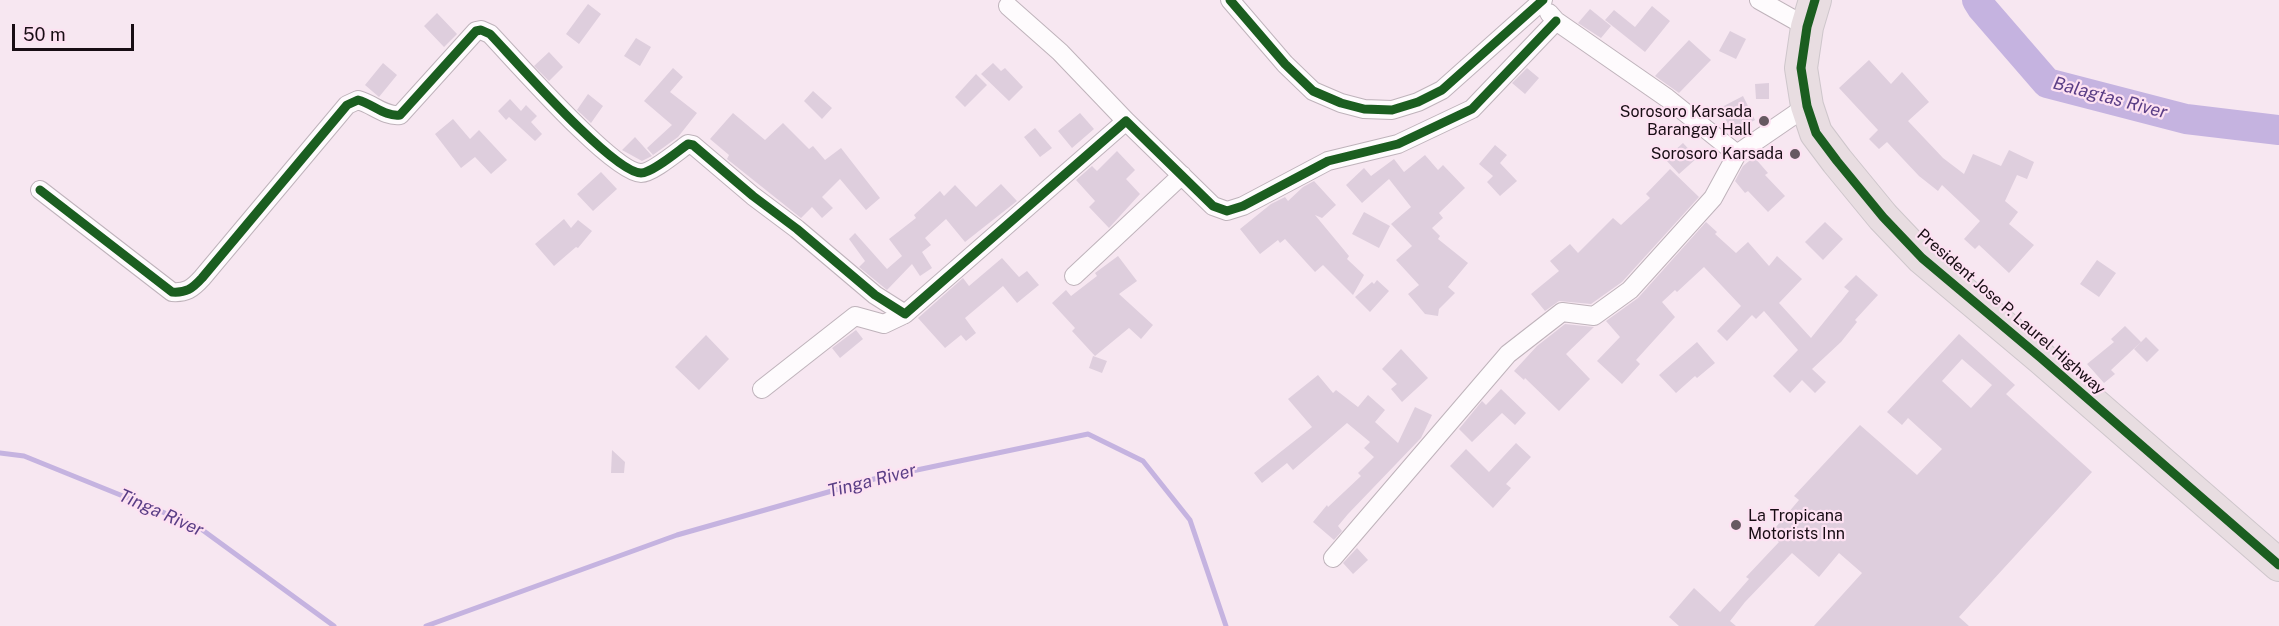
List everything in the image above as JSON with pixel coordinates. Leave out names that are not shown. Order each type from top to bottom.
[{"type":"highway","name":"President Jose P. Laurel Highway","points":[[1811,13],[1801,68],[1807,106],[1816,133],[1883,217],[1922,258],[2279,565]]},
{"type":"street","points":[[1230,0],[1285,64],[1312,91],[1341,103],[1364,109],[1392,110],[1418,102],[1442,90],[1540,1],[1556,21],[1667,98],[1737,154]]},
{"type":"street","points":[[1759,0],[1811,13]]},
{"type":"street","points":[[1008,6],[1060,52],[1126,121],[1213,206],[1227,211],[1243,206],[1328,161],[1398,144],[1472,109],[1556,21]]},
{"type":"street","points":[[40,190],[172,292],[184,293],[202,278],[347,105],[358,100],[369,103],[392,116],[400,115],[476,31],[481,30],[490,34],[573,121],[615,160],[635,172],[645,173],[688,144],[693,146],[875,295],[905,314]]},
{"type":"street","points":[[1333,558],[1508,354],[1562,312],[1594,316],[1630,290],[1713,198],[1737,154],[1807,106]]},
{"type":"street","points":[[762,389],[855,316],[884,324],[905,314],[1126,121]]},
{"type":"street","points":[[1074,276],[1182,176]]},
{"type":"building","points":[[588,4],[601,14],[579,44],[566,34]]},
{"type":"building","points":[[1652,6],[1670,21],[1645,52],[1605,20],[1614,10],[1635,27]]},
{"type":"building","points":[[1590,9],[1611,26],[1601,38],[1578,23]]},
{"type":"building","points":[[437,13],[457,34],[444,47],[424,26]]},
{"type":"building","points":[[1730,31],[1746,39],[1736,59],[1719,51]]},
{"type":"building","points":[[636,38],[651,47],[640,66],[624,56]]},
{"type":"building","points":[[1689,40],[1711,60],[1679,93],[1655,76]]},
{"type":"building","points":[[549,52],[563,67],[549,81],[534,66]]},
{"type":"building","points":[[1869,60],[1891,84],[1902,72],[1929,102],[1908,121],[1943,158],[1964,174],[1973,154],[2001,166],[2009,150],[2034,162],[2027,179],[2017,175],[2005,201],[2018,212],[2009,224],[2034,245],[2009,273],[1979,245],[1975,249],[1964,239],[1980,221],[1942,185],[1938,191],[1919,176],[1887,142],[1879,149],[1869,139],[1878,130],[1839,88]]},
{"type":"building","points":[[383,63],[397,75],[379,97],[365,85]]},
{"type":"building","points":[[993,63],[1001,71],[1005,68],[1023,87],[1009,101],[981,74]]},
{"type":"building","points":[[673,68],[683,77],[670,92],[697,113],[678,137],[653,155],[647,148],[672,125],[644,101]]},
{"type":"building","points":[[1527,68],[1539,78],[1525,94],[1512,83]]},
{"type":"building","points":[[976,74],[987,85],[965,107],[955,97]]},
{"type":"building","points":[[1769,83],[1769,99],[1756,99],[1755,84]]},
{"type":"building","points":[[813,91],[832,108],[822,119],[804,101]]},
{"type":"building","points":[[588,94],[603,106],[591,123],[577,110]]},
{"type":"building","points":[[1743,96],[1755,120],[1732,132],[1720,108]]},
{"type":"building","points":[[510,99],[521,111],[526,105],[537,116],[531,122],[542,134],[535,141],[509,117],[506,120],[498,111]]},
{"type":"building","points":[[733,113],[765,140],[783,123],[809,149],[813,146],[825,160],[841,148],[880,198],[866,210],[840,179],[822,197],[833,208],[822,218],[812,207],[801,218],[727,159],[729,155],[710,139]]},
{"type":"building","points":[[1080,113],[1094,129],[1072,148],[1058,131]]},
{"type":"building","points":[[453,119],[470,139],[479,130],[507,160],[491,174],[475,157],[461,168],[435,134]]},
{"type":"building","points":[[1035,128],[1052,148],[1040,157],[1024,137]]},
{"type":"building","points":[[635,137],[652,156],[642,161],[622,150]]},
{"type":"building","points":[[1683,143],[1697,158],[1679,174],[1665,159]]},
{"type":"building","points":[[1495,145],[1507,155],[1500,163],[1517,181],[1500,196],[1487,182],[1493,176],[1479,164]]},
{"type":"building","points":[[1117,151],[1135,170],[1126,179],[1140,194],[1109,228],[1089,207],[1095,201],[1076,180],[1092,166],[1097,171]]},
{"type":"building","points":[[1425,155],[1438,170],[1443,165],[1465,188],[1439,213],[1443,218],[1432,228],[1440,236],[1438,239],[1468,263],[1448,287],[1455,293],[1439,309],[1438,316],[1425,314],[1408,294],[1419,285],[1396,260],[1412,246],[1391,224],[1411,207],[1389,179],[1362,203],[1346,185],[1364,168],[1371,176],[1394,159],[1404,172]]},
{"type":"building","points":[[1754,157],[1768,173],[1765,175],[1785,196],[1768,212],[1748,191],[1745,193],[1735,181],[1743,166]]},
{"type":"building","points":[[1670,169],[1699,197],[1622,282],[1591,304],[1559,301],[1545,311],[1531,294],[1559,271],[1550,261],[1570,244],[1578,253],[1613,218],[1621,225],[1650,198],[1646,194]]},
{"type":"building","points":[[601,172],[617,189],[593,211],[577,194]]},
{"type":"building","points":[[1314,181],[1336,205],[1322,218],[1315,215],[1349,256],[1347,259],[1364,275],[1353,295],[1323,265],[1315,272],[1285,239],[1280,243],[1278,240],[1260,254],[1240,229],[1271,204],[1285,197],[1288,201],[1303,187]]},
{"type":"building","points":[[1001,184],[1017,201],[965,242],[946,219],[925,238],[931,245],[922,252],[932,268],[920,276],[912,264],[887,290],[859,267],[865,261],[849,239],[855,233],[887,269],[902,256],[889,239],[916,218],[914,215],[940,191],[944,196],[955,185],[976,207]]},
{"type":"building","points":[[1364,212],[1390,226],[1379,248],[1352,234]]},
{"type":"building","points":[[564,219],[571,228],[578,220],[592,231],[578,248],[576,247],[554,266],[535,244]]},
{"type":"building","points":[[1706,222],[1717,232],[1715,234],[1736,253],[1748,242],[1769,266],[1777,256],[1802,279],[1779,303],[1811,338],[1849,291],[1844,287],[1856,275],[1878,295],[1855,320],[1857,322],[1841,342],[1812,369],[1826,382],[1815,393],[1802,380],[1790,393],[1773,376],[1798,350],[1764,311],[1756,319],[1752,315],[1727,341],[1717,331],[1741,306],[1704,267],[1677,292],[1675,290],[1662,302],[1675,317],[1636,360],[1640,364],[1622,384],[1597,361],[1620,337],[1606,321],[1638,298]]},
{"type":"building","points":[[1825,222],[1843,239],[1823,260],[1805,242]]},
{"type":"building","points":[[1118,256],[1137,281],[1119,294],[1153,325],[1141,339],[1129,328],[1095,356],[1072,331],[1075,328],[1052,303],[1066,290],[1071,296],[1097,276],[1095,273]]},
{"type":"building","points":[[1002,258],[1019,277],[1027,271],[1039,285],[1017,303],[1003,286],[965,318],[976,333],[966,341],[961,335],[945,348],[918,318],[963,278],[969,286]]},
{"type":"building","points":[[2097,260],[2116,273],[2099,297],[2080,284]]},
{"type":"building","points":[[1377,280],[1389,291],[1370,312],[1355,297]]},
{"type":"building","points":[[1565,324],[1594,327],[1566,354],[1590,379],[1559,411],[1525,378],[1524,380],[1514,371],[1537,346]]},
{"type":"building","points":[[2125,326],[2141,342],[2111,370],[2115,374],[2104,383],[2087,364],[2114,342],[2111,339]]},
{"type":"building","points":[[856,330],[863,339],[840,358],[832,348]]},
{"type":"building","points":[[1959,334],[2015,385],[2006,394],[2092,472],[1959,617],[1969,626],[1814,626],[1862,573],[1839,553],[1819,577],[1792,553],[1730,621],[1736,626],[1679,626],[1669,617],[1694,588],[1720,612],[1749,579],[1746,577],[1779,542],[1770,534],[1799,500],[1794,496],[1860,425],[1917,475],[1942,449],[1908,418],[1902,425],[1887,412]],"holes":[[[1962,359],[1992,385],[1971,408],[1942,381]]]},
{"type":"building","points":[[706,335],[729,359],[699,390],[675,367]]},
{"type":"building","points":[[2146,337],[2159,350],[2147,362],[2134,349]]},
{"type":"building","points":[[1697,342],[1715,363],[1697,378],[1695,376],[1676,393],[1659,375]]},
{"type":"building","points":[[1401,349],[1428,378],[1402,402],[1391,389],[1397,384],[1382,369]]},
{"type":"building","points":[[1093,356],[1107,361],[1102,373],[1089,368]]},
{"type":"building","points":[[1318,375],[1333,393],[1336,390],[1358,407],[1368,395],[1385,410],[1375,422],[1398,443],[1415,407],[1432,415],[1421,438],[1348,514],[1338,526],[1342,531],[1334,540],[1313,522],[1327,505],[1328,507],[1361,476],[1358,473],[1374,457],[1364,448],[1370,442],[1347,423],[1293,470],[1287,463],[1262,483],[1254,473],[1312,427],[1288,399]]},
{"type":"building","points":[[1501,389],[1526,413],[1515,425],[1502,413],[1472,442],[1459,429],[1482,401],[1486,405]]},
{"type":"building","points":[[1516,443],[1531,457],[1506,484],[1511,488],[1493,508],[1450,466],[1466,449],[1489,472]]},
{"type":"building","points":[[612,450],[625,462],[624,473],[611,473]]},
{"type":"building","points":[[1357,548],[1368,560],[1353,574],[1343,563]]},
{"type":"waterway","name":"Balagtas River","points":[[1977,0],[2047,83],[2186,119],[2279,130]]},
{"type":"waterway","name":"Tinga River","points":[[426,626],[677,535],[874,479],[1088,434],[1143,461],[1190,520],[1226,626]]},
{"type":"waterway","name":"Tinga River","points":[[0,453],[24,456],[197,526],[334,626]]},
{"type":"cycle path","points":[[1230,0],[1285,64],[1313,91],[1341,103],[1364,109],[1392,110],[1418,102],[1442,90],[1543,0]]},
{"type":"cycle path","points":[[1815,0],[1807,27],[1801,68],[1807,106],[1816,133],[1837,161],[1883,217],[1922,258],[2279,565]]},
{"type":"cycle path","points":[[40,190],[172,292],[185,291],[192,288],[202,278],[347,105],[358,100],[389,114],[400,115],[476,31],[481,30],[490,34],[587,136],[627,168],[641,173],[646,172],[688,144],[693,145],[875,295],[905,314],[1126,121],[1213,206],[1227,211],[1243,206],[1328,161],[1398,144],[1472,109],[1556,21]]},
{"type":"place","name":"Sorosoro Karsada Barangay Hall","points":[[1764,121]]},
{"type":"place","name":"Sorosoro Karsada","points":[[1795,154]]},
{"type":"place","name":"La Tropicana Motorists Inn","points":[[1736,525]]}]
